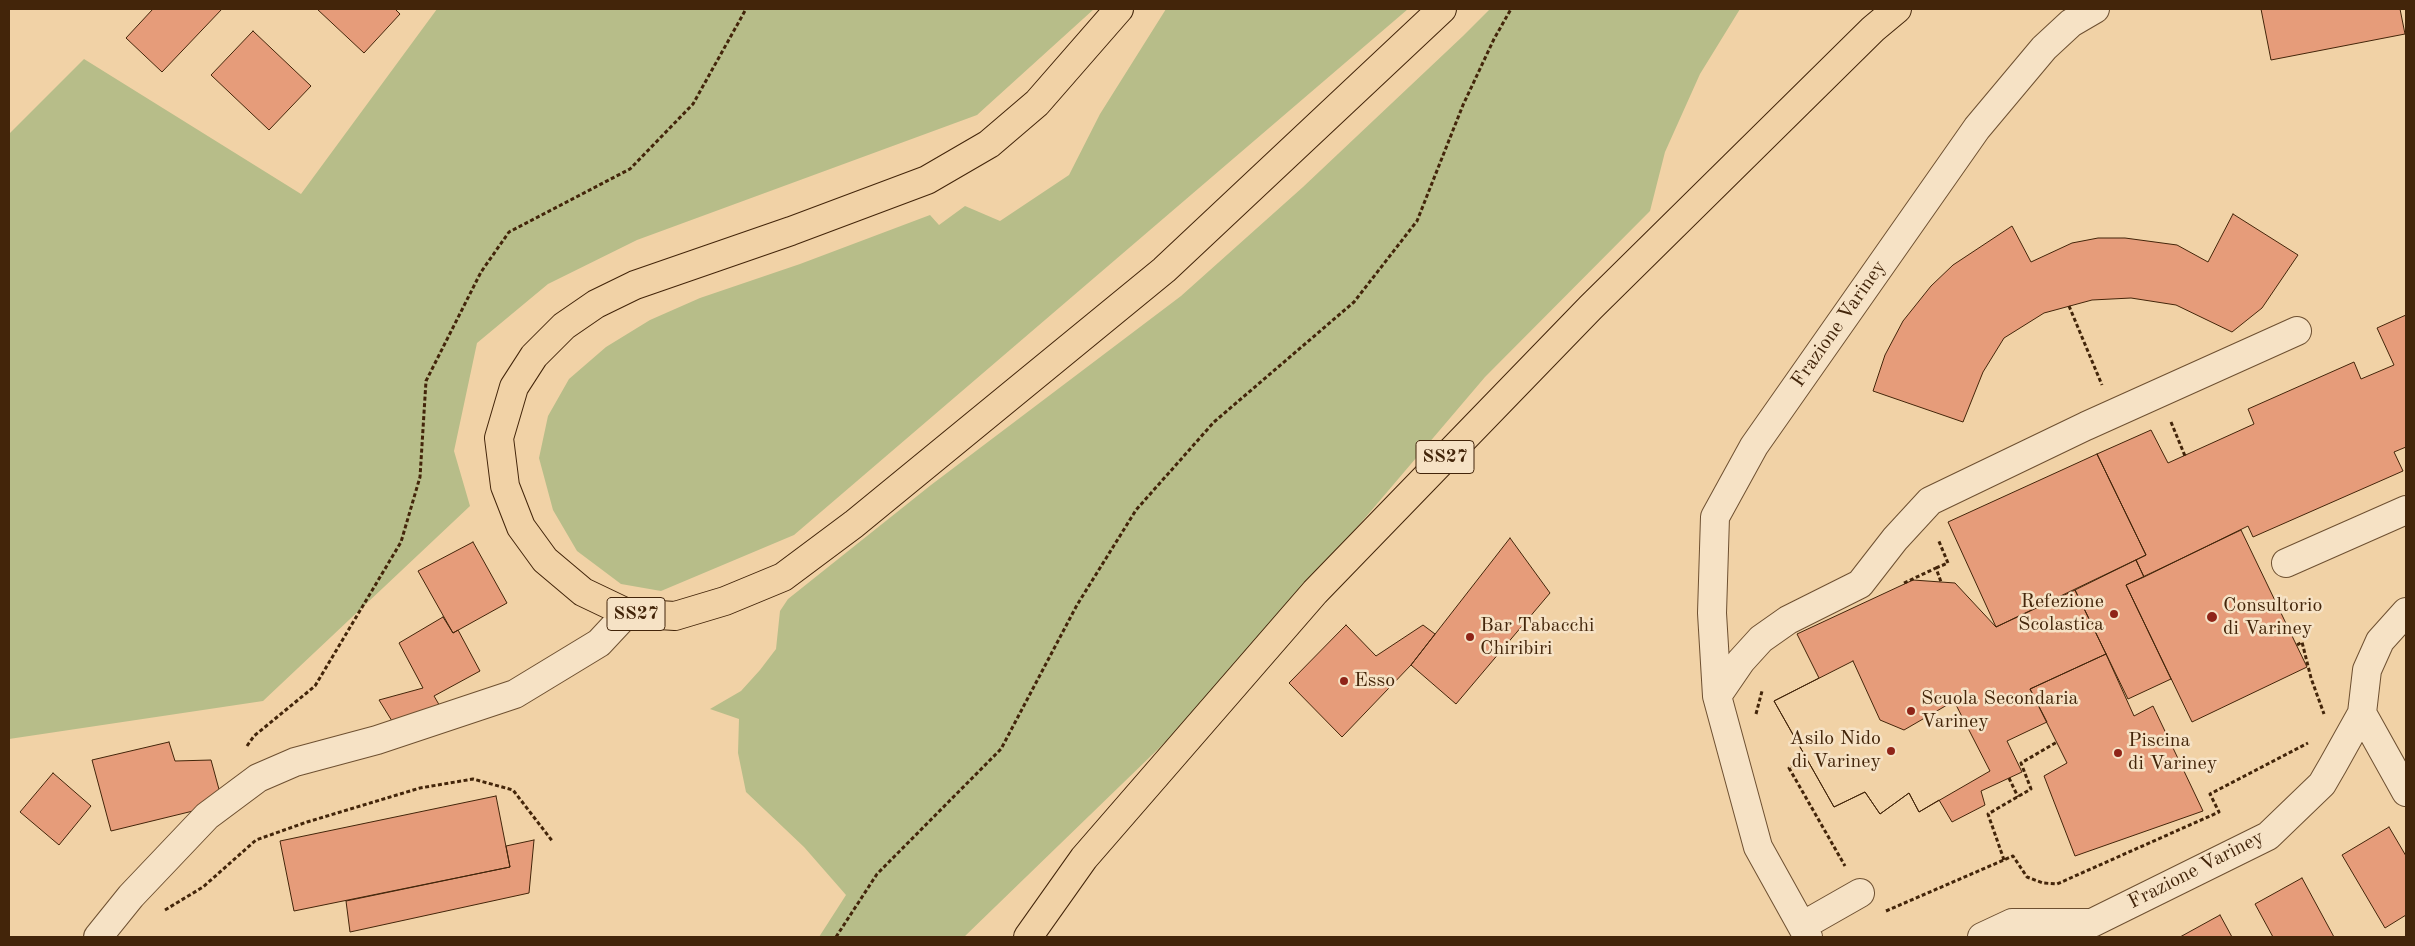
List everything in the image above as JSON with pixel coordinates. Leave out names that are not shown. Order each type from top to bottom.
[{"type":"main road","name":"SS27","points":[[1119,9],[1037,103],[990,144],[927,180],[790,231],[635,285],[596,304],[564,326],[534,356],[514,387],[500,438],[505,486],[521,527],[545,560],[583,592],[627,613],[675,616],[724,602],[783,578],[854,524],[1164,270],[1442,9]]},
{"type":"main road","name":"SS27","points":[[1028,937],[1084,858],[1315,592],[1591,307],[1873,28],[1897,9]]},
{"type":"street","name":"Frazione Variney","points":[[1805,932],[1758,847],[1717,696],[1712,613],[1715,517],[1754,446],[1977,128],[2044,48],[2071,23],[2095,9]]},
{"type":"street","points":[[1717,696],[1741,661],[1761,639],[1788,620],[1860,584],[1930,501],[2114,413],[2297,331]]},
{"type":"street","points":[[2286,563],[2406,510]]},
{"type":"street","name":"Frazione Variney","points":[[1982,937],[2012,923],[2092,922],[2268,836],[2322,784],[2362,713],[2368,670],[2380,641],[2406,612]]},
{"type":"street","points":[[98,937],[130,896],[207,816],[258,778],[295,762],[376,740],[515,694],[598,643],[627,613]]},
{"type":"street","points":[[2362,713],[2406,792]]},
{"type":"street","points":[[1805,932],[1860,893]]},
{"type":"path","points":[[243,752],[254,736],[315,686],[401,542],[420,477],[426,381],[481,272],[509,232],[630,169],[693,104],[746,9]]},
{"type":"path","points":[[836,937],[877,874],[1001,749],[1077,605],[1136,510],[1214,422],[1354,302],[1417,221],[1463,106],[1494,39],[1511,9]]},
{"type":"path","points":[[2069,306],[2114,413]]},
{"type":"path","points":[[1900,585],[1936,568],[1941,582]]},
{"type":"path","points":[[2297,645],[2302,642],[2311,678],[2327,723]]},
{"type":"path","points":[[1755,718],[1764,684]]},
{"type":"path","points":[[1883,913],[2013,856],[2027,877],[2043,883],[2057,884],[2218,812],[2210,794],[2313,740]]},
{"type":"path","points":[[2004,860],[1988,814],[2031,789],[2021,763],[2056,742]]},
{"type":"path","points":[[1806,758],[1789,768],[1860,893]]},
{"type":"path","points":[[2008,778],[2018,797]]},
{"type":"path","points":[[161,912],[203,887],[256,840],[307,822],[420,788],[473,779],[513,790],[553,842]]},
{"type":"green space","points":[[437,9],[1094,9],[977,115],[637,240],[548,284],[477,343],[454,451],[470,506],[263,701],[9,739],[9,134],[84,59],[301,194]]},
{"type":"green space","points":[[1166,9],[1408,9],[794,535],[661,591],[621,584],[577,551],[553,510],[539,458],[548,416],[569,379],[606,347],[650,320],[700,298],[800,264],[930,215],[939,225],[965,206],[1000,221],[1069,175],[1100,114]]},
{"type":"green space","points":[[1490,9],[1740,9],[1700,74],[1665,152],[1650,211],[1485,377],[1216,693],[964,937],[819,937],[846,895],[804,847],[746,792],[738,753],[739,719],[710,709],[741,691],[776,649],[780,611],[788,599],[931,485],[1181,296],[1303,187]]},
{"type":"building","points":[[153,9],[222,9],[162,72],[126,38]]},
{"type":"building","points":[[317,9],[395,9],[400,14],[364,53]]},
{"type":"building","points":[[2261,9],[2400,9],[2405,34],[2271,60]]},
{"type":"building","points":[[253,31],[311,86],[269,130],[211,75]]},
{"type":"building","points":[[2233,214],[2298,255],[2262,308],[2232,332],[2176,305],[2131,298],[2092,300],[2044,313],[2004,338],[1983,372],[1963,422],[1873,391],[1885,355],[1903,321],[1931,286],[1953,265],[2012,226],[2031,262],[2072,243],[2098,238],[2125,238],[2177,245],[2208,262]]},
{"type":"building","points":[[2406,315],[2406,447],[2394,452],[2403,471],[2253,537],[2248,526],[2144,577],[2136,560],[2146,555],[2097,454],[2151,430],[2168,463],[2254,424],[2248,409],[2354,362],[2361,379],[2394,365],[2377,328]]},
{"type":"building","points":[[2097,454],[2146,555],[1996,627],[1948,522]]},
{"type":"building","name":"Consultorio di Variney","points":[[2241,530],[2307,667],[2192,722],[2126,585]]},
{"type":"building","points":[[1510,538],[1550,593],[1456,704],[1411,665]]},
{"type":"building","points":[[473,542],[507,603],[453,633],[418,571]]},
{"type":"building","name":"Refezione Scolastica","points":[[2136,560],[2144,577],[2126,585],[2171,679],[2128,699],[2075,590]]},
{"type":"building","name":"Scuola Secondaria Variney","points":[[1913,580],[1955,583],[1996,627],[2075,590],[2106,654],[2030,689],[2047,722],[2007,741],[2022,772],[1981,791],[1985,805],[1952,822],[1939,800],[1919,812],[1909,793],[1880,814],[1865,792],[1834,807],[1774,701],[1819,678],[1797,634]]},
{"type":"building","points":[[443,617],[453,633],[458,630],[480,671],[434,696],[441,708],[392,721],[379,700],[423,688],[399,643]]},
{"type":"building","name":"Esso","points":[[1346,625],[1376,656],[1423,625],[1435,634],[1411,665],[1342,737],[1289,683]]},
{"type":"building","name":"Piscina di Variney","points":[[2106,654],[2134,716],[2153,706],[2203,811],[2075,856],[2044,776],[2067,763],[2030,689]]},
{"type":"building","name":"Asilo Nido di Variney","points":[[1853,661],[1880,720],[1904,730],[1954,701],[1990,771],[1919,812],[1909,793],[1880,814],[1865,792],[1834,807],[1774,701]]},
{"type":"building","points":[[169,742],[175,761],[211,760],[220,793],[193,811],[111,831],[92,760]]},
{"type":"building","points":[[53,773],[91,806],[59,845],[20,812]]},
{"type":"building","points":[[496,796],[510,867],[294,911],[280,841]]},
{"type":"building","points":[[2389,827],[2406,856],[2406,915],[2385,928],[2342,855]]},
{"type":"building","points":[[534,840],[529,893],[350,932],[346,901],[510,867],[506,846]]},
{"type":"building","points":[[2302,878],[2334,937],[2273,937],[2255,904]]},
{"type":"building","points":[[2220,915],[2232,937],[2180,937]]},
{"type":"place","name":"Refezione Scolastica","points":[[2114,614]]},
{"type":"place","name":"Consultorio di Variney","points":[[2212,617]]},
{"type":"place","name":"Bar Tabacchi Chiribiri","points":[[1470,637]]},
{"type":"place","name":"Esso","points":[[1344,681]]},
{"type":"place","name":"Scuola Secondaria Variney","points":[[1911,711]]},
{"type":"place","name":"Asilo Nido di Variney","points":[[1891,751]]},
{"type":"place","name":"Piscina di Variney","points":[[2118,753]]}]
